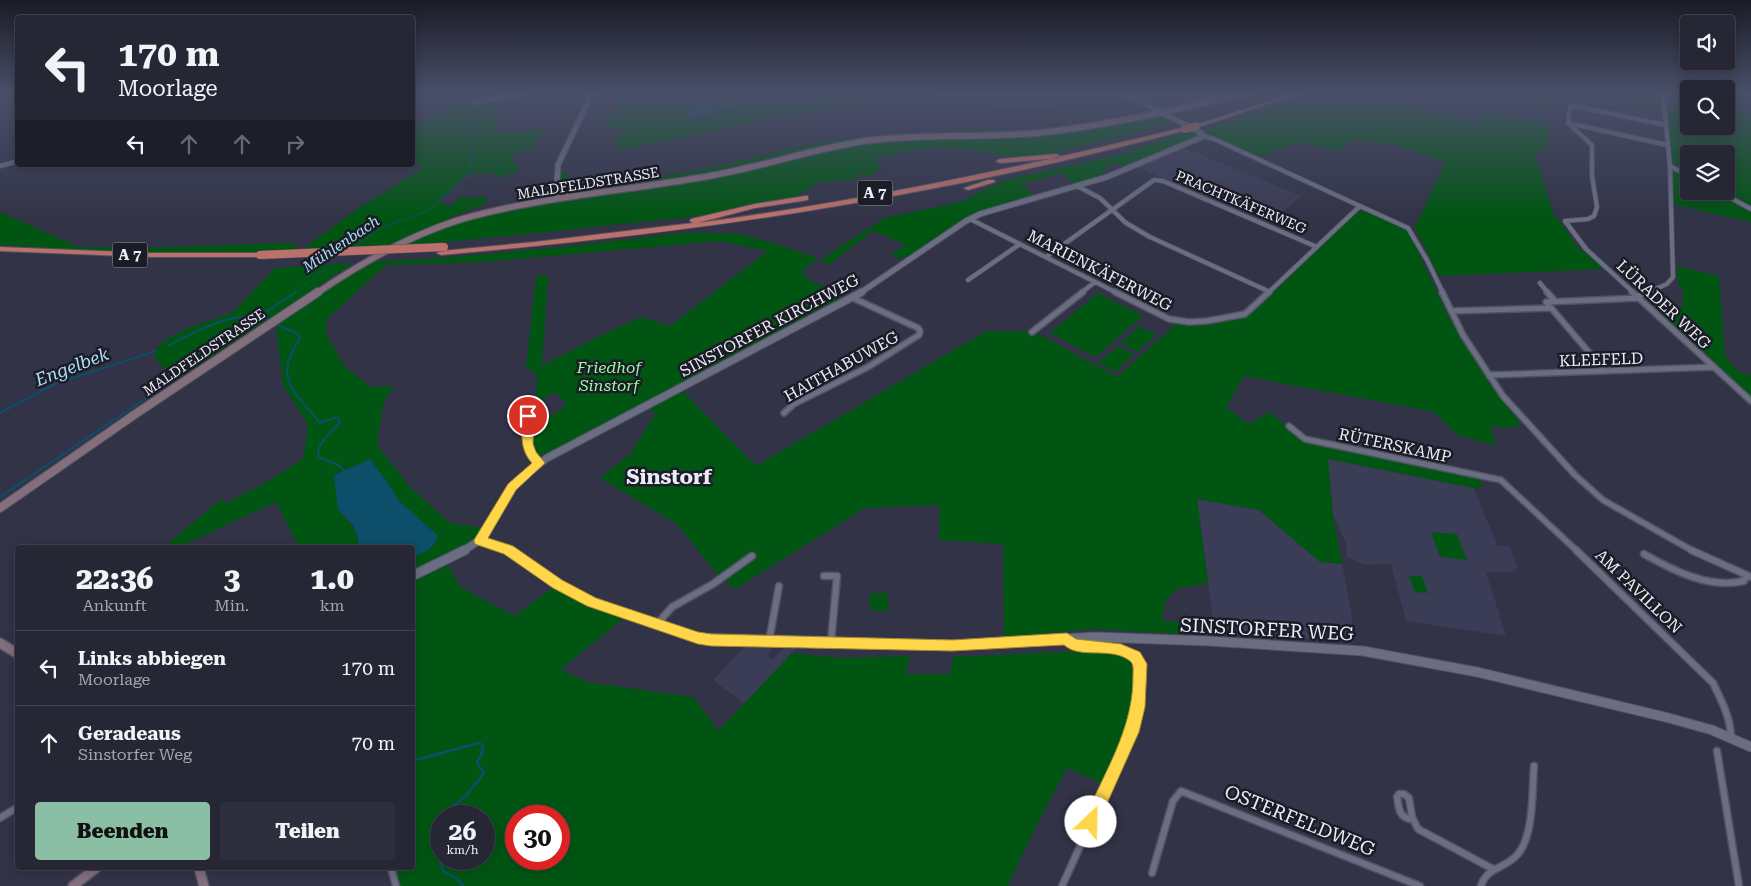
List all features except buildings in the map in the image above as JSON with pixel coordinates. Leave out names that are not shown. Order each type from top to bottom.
[{"type":"highway","name":"A 7","points":[[443,250],[688,222],[896,189],[1060,155],[1147,134]]},
{"type":"highway","name":"A 7","points":[[0,255],[145,262],[259,259],[557,243],[675,229],[857,202],[1037,166],[1153,134]]},
{"type":"highway","points":[[1000,161],[1060,155]]},
{"type":"highway","points":[[968,188],[1037,166]]},
{"type":"highway","points":[[688,222],[754,206],[805,198]]},
{"type":"highway","points":[[675,229],[730,228]]},
{"type":"highway","name":"A 7","points":[[0,249],[259,259]]},
{"type":"main road","name":"MALDFELDSTRASSE","points":[[0,507],[278,318],[361,264],[416,237],[478,215],[576,195],[710,176],[823,148],[866,141],[999,134]]},
{"type":"main road","points":[[0,643],[15,652]]},
{"type":"main road","points":[[73,886],[93,870]]},
{"type":"main road","points":[[200,870],[204,886]]},
{"type":"street","points":[[553,199],[560,158],[572,134]]},
{"type":"street","name":"LÜRADER WEG","points":[[1580,134],[1592,145],[1592,173],[1599,208],[1595,215],[1589,218],[1565,221],[1586,249],[1751,401]]},
{"type":"street","points":[[1619,134],[1667,145]]},
{"type":"street","points":[[1605,371],[1546,302],[1638,297],[1662,287],[1672,279],[1670,166],[1666,134]]},
{"type":"street","points":[[1203,137],[1214,139],[1405,226],[1412,232],[1463,335],[1503,396],[1575,475],[1603,500],[1668,538],[1749,577],[1744,581],[1734,584],[1705,579],[1673,569],[1644,554]]},
{"type":"street","name":"SINSTORFER KIRCHWEG","points":[[415,575],[454,556],[480,540],[512,487],[524,474],[539,463],[577,441],[853,298],[970,219],[1107,177],[1203,137]]},
{"type":"street","points":[[0,166],[15,162]]},
{"type":"street","points":[[1670,166],[1680,171]]},
{"type":"street","name":"PRACHTKÄFERWEG","points":[[1112,210],[1150,181],[1156,180],[1317,247]]},
{"type":"street","points":[[556,186],[576,195]]},
{"type":"street","points":[[1077,186],[1100,198],[1126,223],[1150,237],[1270,292]]},
{"type":"street","points":[[1734,200],[1751,209]]},
{"type":"street","name":"MARIENKÄFERWEG","points":[[970,219],[1170,319],[1184,323],[1200,323],[1245,314],[1360,206]]},
{"type":"street","points":[[1046,257],[1112,210]]},
{"type":"street","points":[[968,280],[1020,244]]},
{"type":"street","points":[[1032,332],[1095,282]]},
{"type":"street","points":[[1540,283],[1556,302]]},
{"type":"street","name":"HAITHABUWEG","points":[[784,413],[794,404],[868,367],[919,335],[920,331],[918,328],[853,298]]},
{"type":"street","points":[[1451,312],[1551,308]]},
{"type":"street","name":"KLEEFELD","points":[[1489,375],[1714,367]]},
{"type":"street","points":[[523,403],[528,416],[527,444],[531,454],[539,463]]},
{"type":"street","name":"RÜTERSKAMP","points":[[1289,426],[1305,439],[1502,480]]},
{"type":"street","name":"AM PAVILLON","points":[[1502,480],[1601,573],[1713,683],[1731,727],[1731,738]]},
{"type":"street","name":"SINSTORFER WEG","points":[[480,540],[509,550],[557,584],[592,602],[698,638],[952,646],[1096,637],[1163,639],[1377,652],[1529,684],[1698,726],[1751,747]]},
{"type":"street","points":[[657,624],[672,606],[713,584],[752,556]]},
{"type":"street","points":[[824,576],[837,576],[831,642]]},
{"type":"street","points":[[769,641],[779,586]]},
{"type":"street","points":[[1062,886],[1132,732],[1138,707],[1140,664],[1135,657],[1122,650],[1073,645],[1067,639]]},
{"type":"street","points":[[1718,751],[1739,886]]},
{"type":"street","points":[[1481,886],[1483,878],[1494,869],[1501,868],[1513,860],[1525,845],[1528,836],[1534,766]]},
{"type":"street","name":"OSTERFELDWEG","points":[[1152,873],[1173,801],[1182,791],[1420,886]]},
{"type":"street","points":[[0,818],[15,809]]},
{"type":"street","points":[[1412,817],[1418,829],[1494,869]]},
{"type":"street","points":[[392,870],[396,886]]},
{"type":"shaded area","points":[[1183,147],[1301,196],[1269,224],[1137,167]]},
{"type":"shaded area","points":[[370,459],[398,500],[437,535],[432,547],[415,556],[415,545],[359,545],[358,537],[352,523],[338,510],[334,475]]},
{"type":"shaded area","points":[[1328,459],[1474,488],[1497,545],[1510,547],[1518,569],[1514,569],[1515,572],[1486,572],[1506,636],[1406,621],[1391,564],[1364,565],[1347,557],[1346,543],[1333,515]]},
{"type":"shaded area","points":[[1197,499],[1259,510],[1320,561],[1342,564],[1351,611],[1354,642],[1215,633]]},
{"type":"shaded area","points":[[745,646],[772,648],[768,657],[772,660],[784,647],[796,648],[746,705],[713,680]]},
{"type":"green space","points":[[415,134],[540,134],[532,149],[512,154],[515,164],[517,164],[518,173],[503,175],[503,178],[499,178],[493,173],[470,174],[438,202],[451,206],[462,196],[471,198],[486,196],[486,204],[450,217],[458,223],[530,205],[699,181],[825,150],[873,142],[1020,134],[1127,134],[1040,156],[1009,156],[945,147],[928,148],[874,158],[881,168],[880,171],[873,170],[874,175],[862,177],[861,172],[856,173],[860,178],[818,183],[793,198],[709,215],[446,242],[300,251],[359,208],[423,168],[415,162]]},
{"type":"green space","points":[[622,134],[696,134],[619,150],[613,139],[623,136]]},
{"type":"green space","points":[[906,134],[949,134],[876,137],[814,147],[712,172],[611,187],[565,189],[559,186],[560,173],[565,172],[570,181],[623,182],[701,170],[812,144],[851,138]]},
{"type":"green space","points":[[1181,134],[1196,134],[1195,139],[1125,167],[1121,164],[1109,165],[1100,176],[1074,185],[1063,173],[1022,184],[1035,197],[964,219],[907,258],[903,256],[899,259],[891,256],[905,244],[873,231],[828,265],[821,261],[885,218],[964,201],[1008,179],[1123,154]]},
{"type":"green space","points":[[1209,134],[1549,134],[1546,151],[1534,152],[1555,218],[1560,221],[1577,246],[1604,269],[1439,276],[1415,228],[1445,162],[1394,145],[1355,140],[1346,144],[1340,152],[1300,142],[1259,157]]},
{"type":"green space","points":[[1667,134],[1751,134],[1751,222],[1670,204],[1674,165]]},
{"type":"green space","points":[[0,212],[79,247],[143,248],[286,243],[294,244],[297,247],[293,251],[183,253],[0,245]]},
{"type":"green space","name":"Friedhof Sinstorf","points":[[1357,212],[1370,212],[1405,229],[1409,233],[1447,313],[1497,394],[1522,425],[1505,428],[1491,426],[1496,446],[1457,435],[1434,412],[1244,376],[1226,407],[1248,424],[1270,412],[1304,442],[1479,476],[1482,488],[1328,459],[1333,515],[1342,564],[1320,562],[1259,510],[1197,499],[1208,583],[1177,589],[1165,601],[1163,622],[1186,621],[1187,634],[1096,629],[1002,637],[1004,633],[1003,544],[939,540],[940,505],[865,508],[735,589],[717,574],[677,524],[600,478],[631,453],[655,414],[646,403],[542,455],[535,454],[534,425],[564,408],[565,403],[556,392],[536,402],[537,374],[526,368],[536,276],[548,275],[542,366],[593,339],[641,317],[670,326],[768,251],[720,241],[484,262],[386,265],[327,319],[326,334],[345,367],[371,387],[395,386],[384,401],[377,445],[409,486],[450,523],[483,528],[477,540],[415,571],[415,556],[435,544],[423,523],[398,500],[370,459],[334,475],[341,514],[354,529],[359,545],[298,545],[276,502],[183,545],[167,545],[222,498],[224,504],[263,484],[303,459],[308,425],[283,385],[276,323],[367,262],[440,258],[562,247],[683,233],[738,234],[760,239],[818,258],[803,271],[803,274],[812,282],[835,291],[842,301],[678,386],[756,466],[986,331],[1035,332],[1117,377],[1176,324],[1215,323],[1236,319],[1253,312]]},
{"type":"green space","points":[[353,263],[175,381],[155,358],[158,348],[176,334],[235,310],[275,268]]},
{"type":"green space","points":[[1677,266],[1719,276],[1725,355],[1737,371],[1751,375],[1751,396],[1661,314],[1683,306],[1683,287],[1678,285]]},
{"type":"green space","points":[[1098,293],[1143,316],[1095,357],[1050,333]]},
{"type":"green space","points":[[1140,326],[1156,335],[1137,352],[1121,343]]},
{"type":"green space","points":[[1118,346],[1134,354],[1115,372],[1098,363]]},
{"type":"green space","points":[[1431,532],[1457,534],[1467,560],[1440,557]]},
{"type":"green space","points":[[448,565],[460,587],[514,616],[553,588],[589,607],[623,619],[561,669],[586,682],[694,697],[718,731],[792,653],[840,658],[910,656],[906,674],[950,674],[953,657],[1104,650],[1130,659],[1135,687],[1133,722],[1107,786],[1067,768],[1031,836],[1008,886],[398,886],[392,870],[415,870],[415,580]]},
{"type":"green space","points":[[1409,576],[1422,576],[1428,593],[1415,592]]},
{"type":"green space","points":[[870,593],[888,593],[888,611],[870,610]]},
{"type":"waterway","name":"Mühlenbach","points":[[354,248],[381,228],[427,211],[470,173],[474,134]]},
{"type":"waterway","name":"Mühlenbach","points":[[294,293],[346,254]]},
{"type":"waterway","name":"Mühlenbach","points":[[259,316],[296,292]]},
{"type":"waterway","name":"Engelbek","points":[[169,345],[218,322],[244,317],[270,320]]},
{"type":"waterway","name":"Engelbek","points":[[276,324],[296,333],[300,338],[288,364],[287,375],[295,393],[320,423],[337,417],[340,422],[322,442],[318,451],[318,457],[338,465],[344,470]]},
{"type":"waterway","name":"Engelbek","points":[[0,413],[55,384],[156,351]]},
{"type":"waterway","points":[[0,497],[170,382]]},
{"type":"waterway","name":"Engelbek","points":[[415,760],[479,743],[483,745],[482,753],[477,763],[484,773],[465,797],[455,805]]},
{"type":"waterway","name":"Engelbek","points":[[443,870],[456,878],[463,886]]},
{"type":"district","name":"Sinstorf","points":[[669,477]]},
{"type":"route","points":[[528,416],[527,444],[531,454],[539,463],[524,474],[512,487],[480,540],[509,550],[574,594],[612,610],[698,638],[711,640],[952,646],[1067,639],[1073,645],[1116,648],[1126,651],[1135,657],[1140,664],[1140,680],[1138,707],[1132,732],[1091,822]]}]
